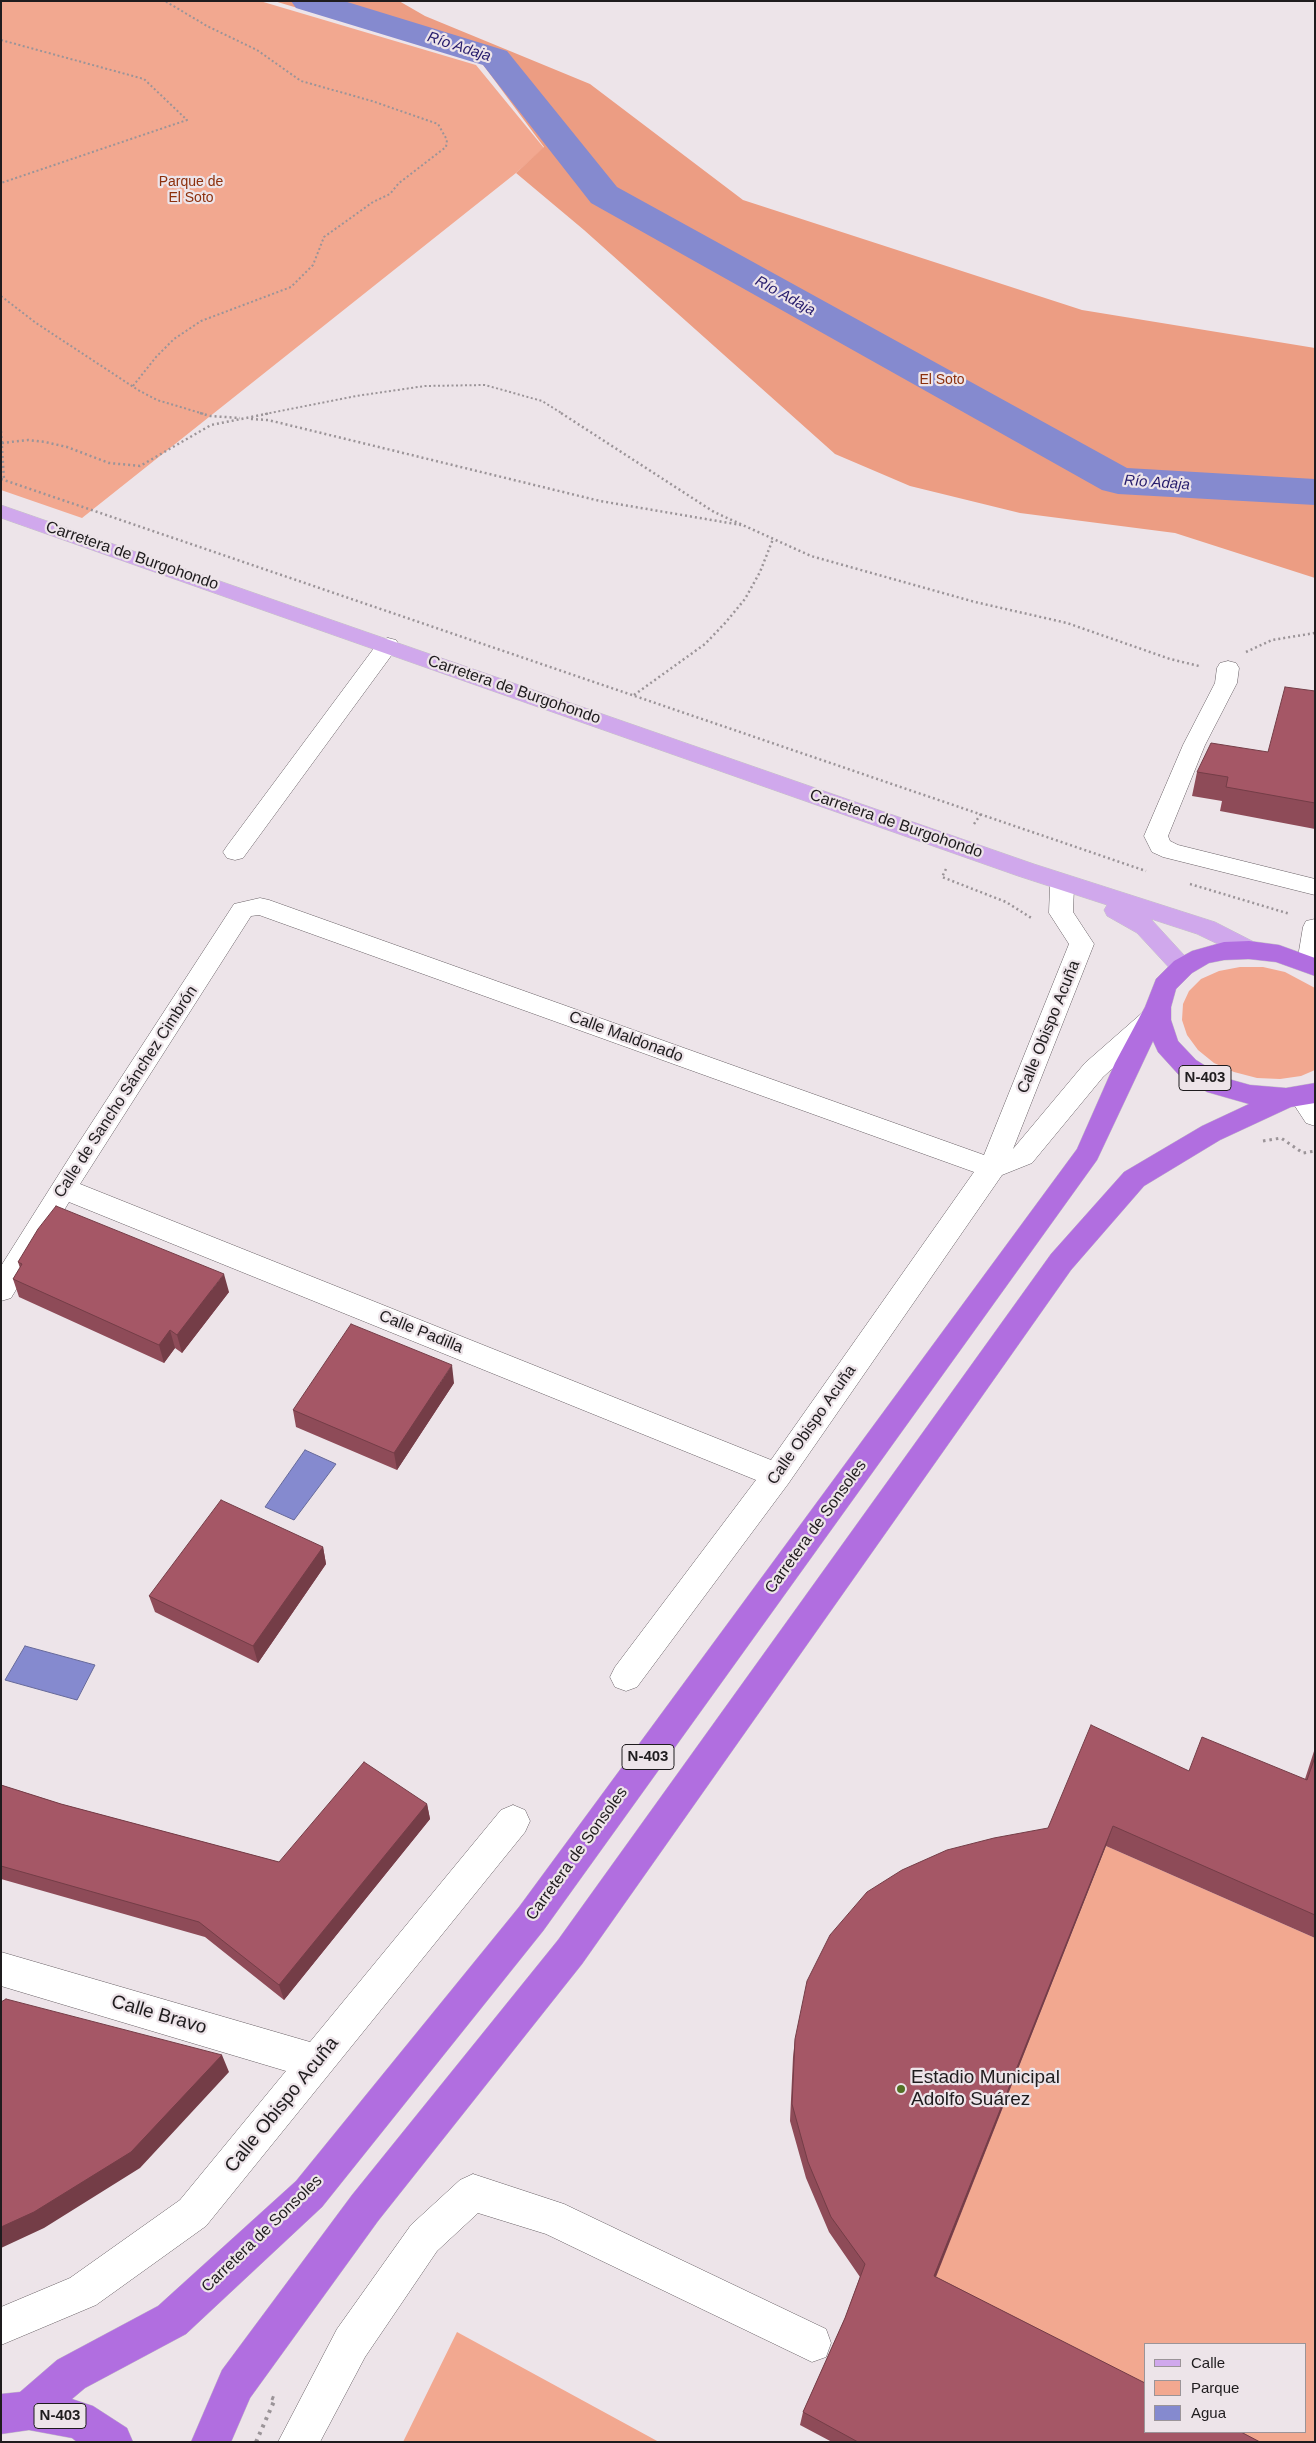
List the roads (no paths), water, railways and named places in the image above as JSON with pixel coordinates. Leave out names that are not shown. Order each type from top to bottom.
[{"type":"highway","name":"N-403","points":[[1304,1101],[1250,1096],[1216,1085],[1187,1067],[1167,1045],[1154,1013],[1165,985],[1183,967],[1201,957],[1224,951],[1249,950],[1279,954],[1312,965]]},
{"type":"highway","name":"Carretera de Sonsoles","points":[[15,2412],[71,2374],[172,2320],[315,2186],[531,1919],[1088,1153],[1154,1013]]},
{"type":"highway","name":"N-403","points":[[211,2442],[236,2384],[365,2208],[570,1952],[1061,1262],[1134,1179],[1211,1134],[1304,1101]]},
{"type":"highway","name":"N-403","points":[[15,2412],[79,2420],[113,2442]]},
{"type":"main road","name":"Carretera de Burgohondo","points":[[1,510],[1026,870],[1206,928],[1249,950]]},
{"type":"main road","name":"Carretera de Burgohondo","points":[[1026,870],[1124,914],[1146,927],[1183,967]]},
{"type":"street","points":[[236,852],[388,645]]},
{"type":"street","points":[[1228,668],[1226,683],[1194,745],[1156,836],[1160,846],[1171,851],[1315,887]]},
{"type":"street","name":"Calle Obispo Acuña","points":[[626,1677],[777,1475],[992,1168],[1082,944],[1061,914],[1062,887]]},
{"type":"street","name":"Calle Maldonado","points":[[260,906],[992,1168]]},
{"type":"street","name":"Calle de Sancho Sánchez Cimbrón","points":[[1,1290],[243,910],[260,906]]},
{"type":"street","points":[[1305,922],[1312,965]]},
{"type":"street","points":[[992,1168],[1022,1156],[1094,1070],[1154,1013]]},
{"type":"street","name":"Calle Padilla","points":[[64,1189],[777,1475]]},
{"type":"street","name":"Calle Obispo Acuña","points":[[1,2326],[84,2292],[194,2214],[512,1821]]},
{"type":"street","name":"Calle Bravo","points":[[1,1969],[318,2062]]},
{"type":"street","points":[[298,2442],[351,2343],[424,2238],[473,2193],[551,2217],[812,2343]]},
{"type":"water","points":[[305,1450],[336,1464],[294,1520],[265,1507]]},
{"type":"water","points":[[25,1646],[95,1665],[77,1700],[5,1680]]},
{"type":"waterway","name":"Río Adaja","points":[[308,1],[495,58],[604,195],[1118,481],[1315,492]]},
{"type":"place","name":"Estadio Municipal Adolfo Suárez","points":[[901,2089]]},
{"type":"park label","name":"Parque de El Soto","points":[[191,190]]},
{"type":"park label","name":"El Soto","points":[[942,380]]}]
